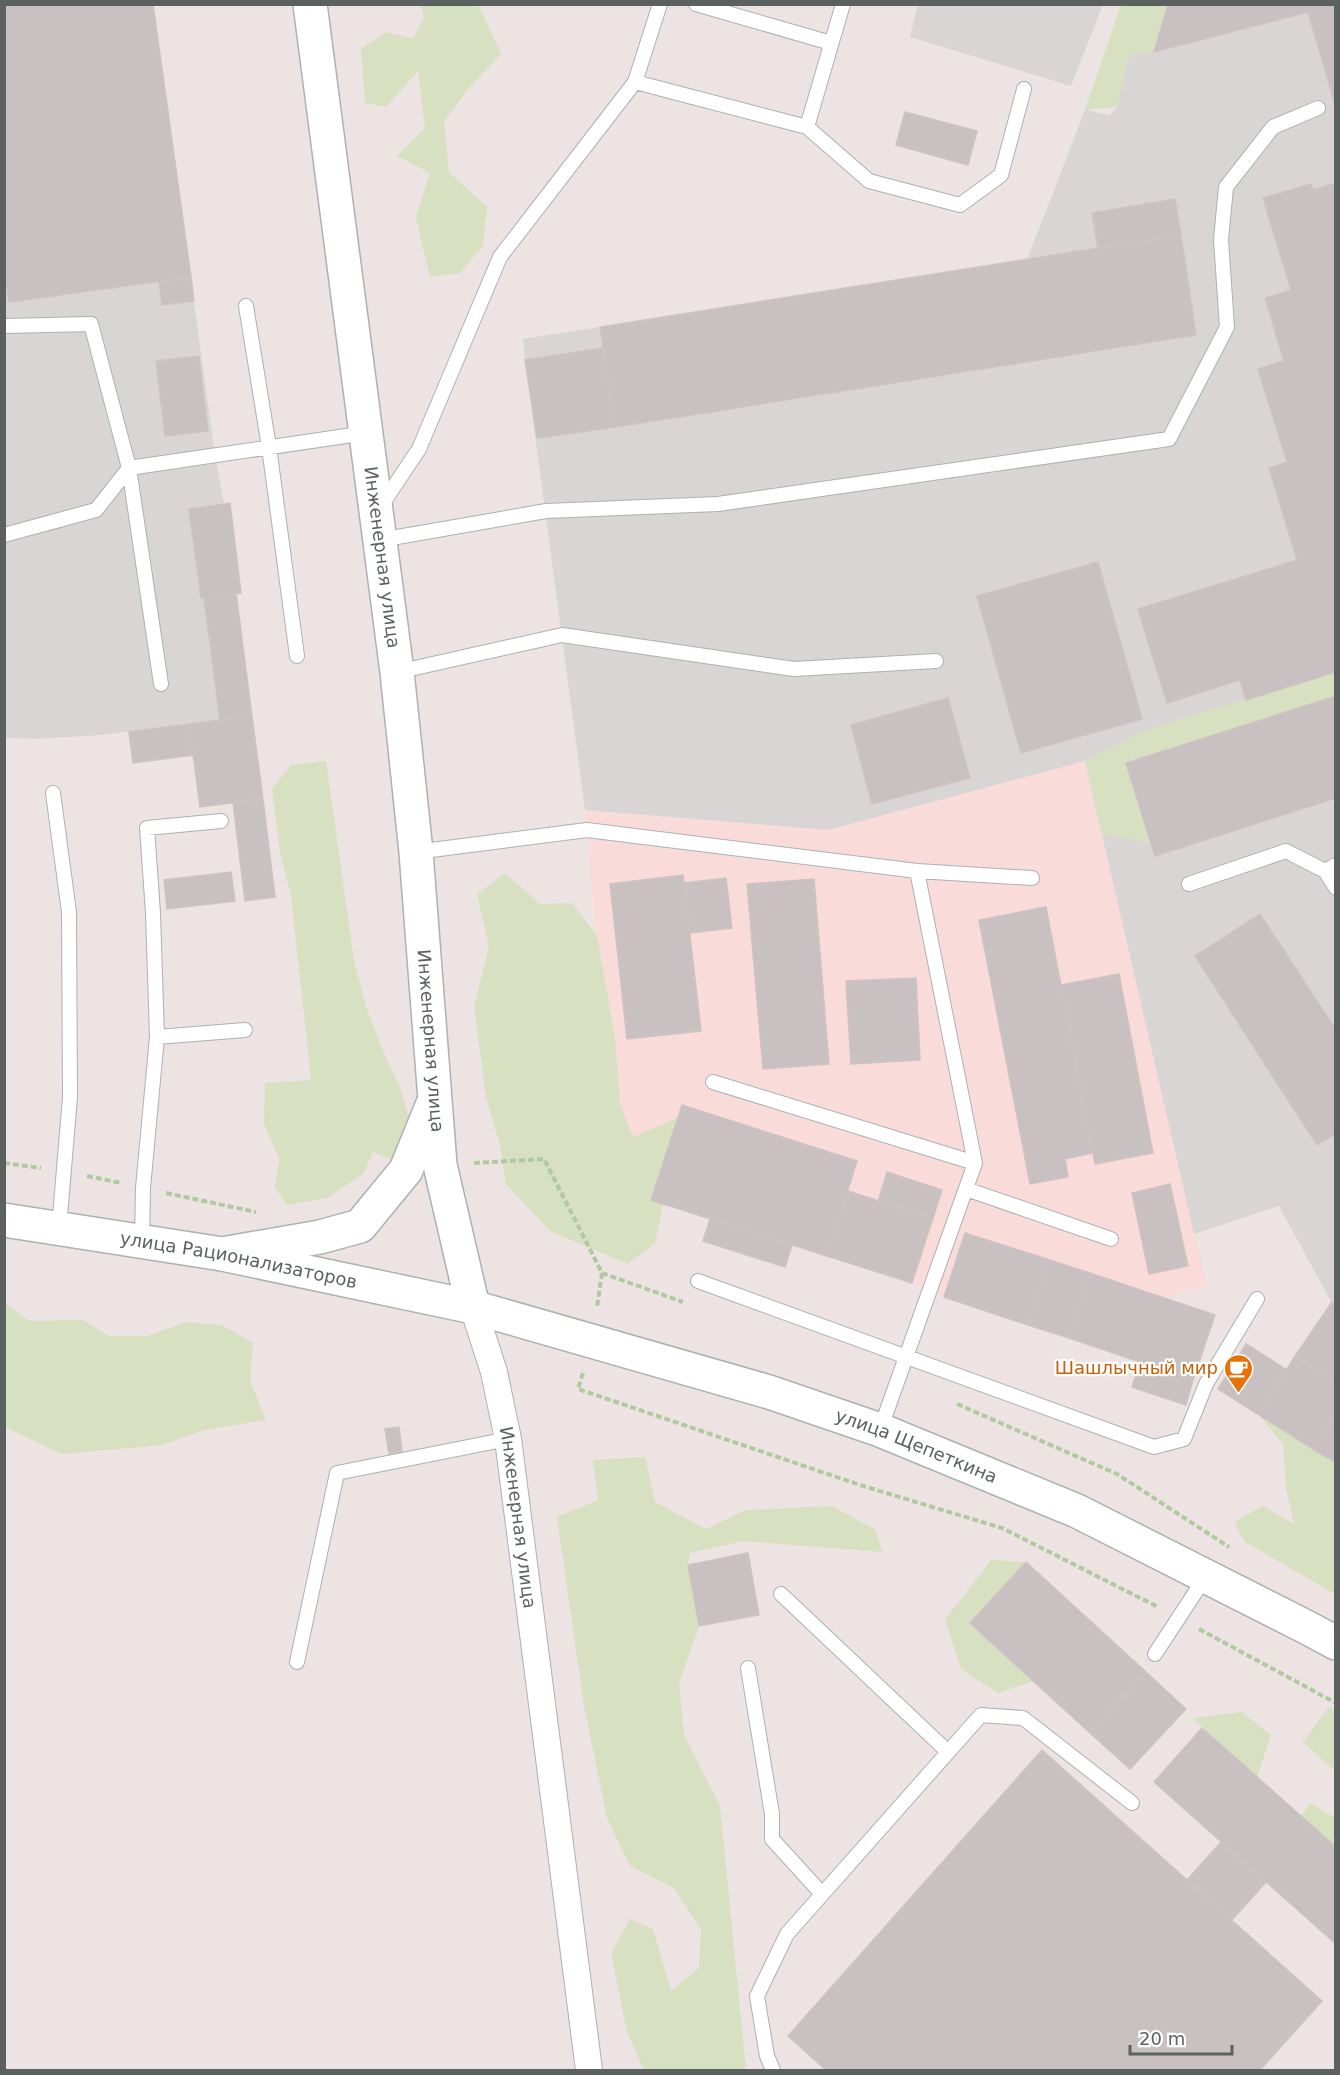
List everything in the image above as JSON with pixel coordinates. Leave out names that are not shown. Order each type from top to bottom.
[{"type":"street","name":"Инженерная улица","points":[[310,4],[397,672],[416,852],[440,1166],[473,1307],[494,1372],[508,1439],[589,2070]]},
{"type":"street","points":[[222,1254],[320,1237],[360,1226],[406,1170],[434,1101]]},
{"type":"street","name":"улица Рационализаторов","points":[[4,1220],[222,1254],[473,1307]]},
{"type":"street","name":"улица Щепеткина","points":[[473,1307],[769,1392],[880,1430],[1077,1511],[1335,1643]]},
{"type":"lane","points":[[378,526],[419,449],[500,257],[635,82],[660,4]]},
{"type":"lane","points":[[696,4],[831,43]]},
{"type":"lane","points":[[807,127],[843,4]]},
{"type":"lane","points":[[635,82],[807,127],[869,181],[960,205],[1001,175],[1024,89]]},
{"type":"lane","points":[[378,526],[546,511],[718,504],[1170,439],[1227,327],[1221,240],[1226,187],[1274,127],[1318,108]]},
{"type":"lane","points":[[246,306],[269,447],[297,656]]},
{"type":"lane","points":[[4,326],[91,324],[129,468],[161,684]]},
{"type":"lane","points":[[4,535],[96,510],[129,468],[366,433]]},
{"type":"lane","points":[[397,672],[562,635],[794,669],[936,661]]},
{"type":"lane","points":[[53,793],[69,912],[70,1097],[59,1228]]},
{"type":"lane","points":[[142,1241],[143,1188],[157,1037],[153,913],[147,828],[221,821]]},
{"type":"lane","points":[[416,852],[587,830],[917,871],[1032,878]]},
{"type":"lane","points":[[1189,884],[1286,851],[1330,868],[1335,888]]},
{"type":"lane","points":[[880,1430],[975,1163],[917,871]]},
{"type":"lane","points":[[157,1037],[245,1030]]},
{"type":"lane","points":[[713,1082],[975,1163]]},
{"type":"lane","points":[[966,1189],[1111,1239]]},
{"type":"lane","points":[[698,1281],[1154,1447],[1184,1439],[1206,1384],[1257,1299]]},
{"type":"lane","points":[[297,1662],[337,1473],[508,1439]]},
{"type":"lane","points":[[1155,1654],[1206,1576]]},
{"type":"lane","points":[[781,1594],[948,1752]]},
{"type":"lane","points":[[748,1668],[772,1814],[772,1839],[822,1894]]},
{"type":"lane","points":[[773,2070],[766,2056],[757,1996],[787,1934],[981,1714],[1023,1718],[1132,1803]]},
{"type":"path","points":[[602,1273],[690,1304]]},
{"type":"path","points":[[952,1402],[1117,1474],[1238,1553]]},
{"type":"shaded area","points":[[918,4],[1103,5],[1071,86],[910,37]]},
{"type":"shaded area","points":[[5,5],[153,5],[215,455],[224,504],[230,503],[241,593],[236,594],[252,716],[101,735],[38,739],[5,738]]},
{"type":"shaded area","points":[[1168,5],[1335,5],[1335,1309],[1279,1206],[1194,1234],[1085,761],[828,830],[585,810],[525,360],[523,339],[1027,260],[1085,110],[1110,115],[1117,107],[1129,55],[1154,52]]},
{"type":"shaded area","points":[[1085,761],[1207,1285],[1166,1298],[1215,1315],[1193,1380],[944,1297],[912,1283],[651,1200],[619,1184],[585,810],[828,830]]},
{"type":"green space","points":[[478,4],[501,54],[470,87],[444,121],[449,172],[487,207],[483,246],[460,273],[430,277],[416,218],[430,173],[397,156],[425,128],[418,71],[386,107],[365,103],[361,49],[386,32],[413,39],[424,17],[421,5]]},
{"type":"green space","points":[[1121,5],[1168,5],[1154,52],[1129,55],[1117,107],[1085,110]]},
{"type":"green space","points":[[1335,672],[1335,696],[1126,763],[1152,844],[1102,835],[1085,761],[1149,729]]},
{"type":"green space","points":[[326,761],[354,961],[368,1013],[400,1087],[410,1122],[393,1160],[373,1152],[364,1173],[327,1198],[287,1205],[275,1188],[279,1159],[264,1124],[265,1083],[311,1080],[291,895],[280,852],[272,789],[291,765]]},
{"type":"green space","points":[[505,873],[540,904],[572,903],[597,936],[615,1038],[620,1104],[633,1137],[677,1118],[651,1200],[663,1204],[655,1243],[628,1264],[550,1231],[506,1184],[500,1145],[486,1096],[474,1007],[489,946],[477,894]]},
{"type":"green space","points":[[5,1303],[29,1321],[83,1320],[109,1336],[147,1336],[186,1322],[222,1325],[253,1343],[250,1381],[266,1420],[204,1430],[162,1445],[62,1454],[5,1427]]},
{"type":"green space","points":[[1259,1415],[1335,1463],[1335,1594],[1245,1542],[1234,1522],[1263,1506],[1294,1524],[1286,1488],[1283,1444]]},
{"type":"green space","points":[[645,1457],[655,1502],[706,1529],[746,1510],[832,1506],[876,1530],[882,1552],[743,1541],[690,1553],[688,1565],[699,1626],[679,1683],[684,1735],[720,1806],[746,2070],[644,2070],[627,2032],[611,1953],[630,1919],[653,1929],[671,1991],[699,1968],[701,1929],[674,1888],[630,1866],[607,1818],[584,1706],[557,1517],[598,1500],[593,1460]]},
{"type":"green space","points":[[991,1560],[1026,1562],[970,1623],[1034,1681],[998,1693],[961,1669],[945,1620]]},
{"type":"green space","points":[[1329,1707],[1335,1711],[1335,1771],[1303,1742]]},
{"type":"green space","points":[[1242,1712],[1271,1735],[1257,1777],[1193,1718]]},
{"type":"green space","points":[[1310,1803],[1335,1818],[1335,1847],[1301,1816]]},
{"type":"building","points":[[4,4],[153,4],[191,277],[9,302],[4,269]]},
{"type":"building","points":[[1168,4],[1336,4],[1336,108],[1308,12],[1154,52]]},
{"type":"building","points":[[905,112],[977,131],[968,165],[896,145]]},
{"type":"building","points":[[1336,183],[1336,672],[1246,700],[1240,680],[1167,703],[1138,609],[1297,560],[1269,468],[1287,462],[1258,369],[1284,361],[1265,298],[1291,290],[1263,198],[1311,184],[1313,190]]},
{"type":"building","points":[[1175,199],[1181,235],[1098,249],[1092,213]]},
{"type":"building","points":[[1181,235],[1196,335],[616,427],[600,327]]},
{"type":"building","points":[[191,277],[194,301],[162,305],[159,282]]},
{"type":"building","points":[[603,348],[616,427],[537,438],[525,360]]},
{"type":"building","points":[[199,356],[208,431],[165,436],[156,361]]},
{"type":"building","points":[[230,503],[241,593],[201,598],[189,509]]},
{"type":"building","points":[[1098,562],[1142,719],[1021,753],[977,596]]},
{"type":"building","points":[[236,593],[252,716],[220,720],[204,598]]},
{"type":"building","points":[[1336,696],[1336,798],[1155,856],[1126,763]]},
{"type":"building","points":[[948,698],[970,778],[872,804],[851,725]]},
{"type":"building","points":[[252,716],[263,799],[200,807],[189,724]]},
{"type":"building","points":[[189,724],[193,755],[133,763],[129,732]]},
{"type":"building","points":[[263,799],[275,897],[245,901],[233,802]]},
{"type":"building","points":[[231,872],[235,901],[167,909],[164,880]]},
{"type":"building","points":[[683,875],[701,1031],[627,1039],[610,884]]},
{"type":"building","points":[[726,878],[732,928],[690,933],[684,883]]},
{"type":"building","points":[[814,879],[829,1064],[763,1069],[747,884]]},
{"type":"building","points":[[1046,907],[1093,1153],[1065,1159],[1068,1177],[1030,1184],[979,920]]},
{"type":"building","points":[[1260,914],[1336,1030],[1336,1133],[1317,1145],[1195,956]]},
{"type":"building","points":[[1119,974],[1153,1153],[1095,1164],[1061,985]]},
{"type":"building","points":[[916,978],[920,1060],[851,1064],[846,981]]},
{"type":"building","points":[[682,1105],[857,1161],[827,1256],[651,1200]]},
{"type":"building","points":[[887,1172],[942,1190],[933,1218],[878,1201]]},
{"type":"building","points":[[1170,1184],[1188,1266],[1149,1274],[1132,1193]]},
{"type":"building","points":[[848,1191],[933,1218],[912,1283],[827,1256]]},
{"type":"building","points":[[710,1219],[792,1245],[785,1267],[703,1241]]},
{"type":"building","points":[[965,1233],[1050,1260],[1028,1325],[944,1297]]},
{"type":"building","points":[[1050,1260],[1090,1273],[1069,1338],[1028,1325]]},
{"type":"building","points":[[1090,1273],[1215,1315],[1193,1380],[1069,1338]]},
{"type":"building","points":[[1332,1302],[1336,1309],[1336,1382],[1295,1356]]},
{"type":"building","points":[[1246,1344],[1287,1370],[1259,1415],[1218,1389]]},
{"type":"building","points":[[1295,1356],[1336,1382],[1336,1415],[1313,1449],[1259,1415]]},
{"type":"building","points":[[1140,1362],[1193,1380],[1186,1405],[1132,1387]]},
{"type":"building","points":[[1336,1415],[1336,1463],[1313,1449]]},
{"type":"building","points":[[399,1427],[402,1452],[389,1454],[385,1429]]},
{"type":"building","points":[[748,1553],[759,1615],[699,1626],[688,1565]]},
{"type":"building","points":[[1026,1562],[1146,1672],[1090,1733],[970,1623]]},
{"type":"building","points":[[1146,1672],[1186,1709],[1130,1769],[1090,1733]]},
{"type":"building","points":[[1202,1728],[1336,1847],[1336,1944],[1154,1782]]},
{"type":"building","points":[[1042,1750],[1322,2001],[1260,2070],[826,2070],[788,2036]]},
{"type":"building","points":[[1221,1842],[1266,1882],[1232,1920],[1187,1880]]},
{"type":"place","name":"Шашлычный мир","points":[[1239,1394]]}]
